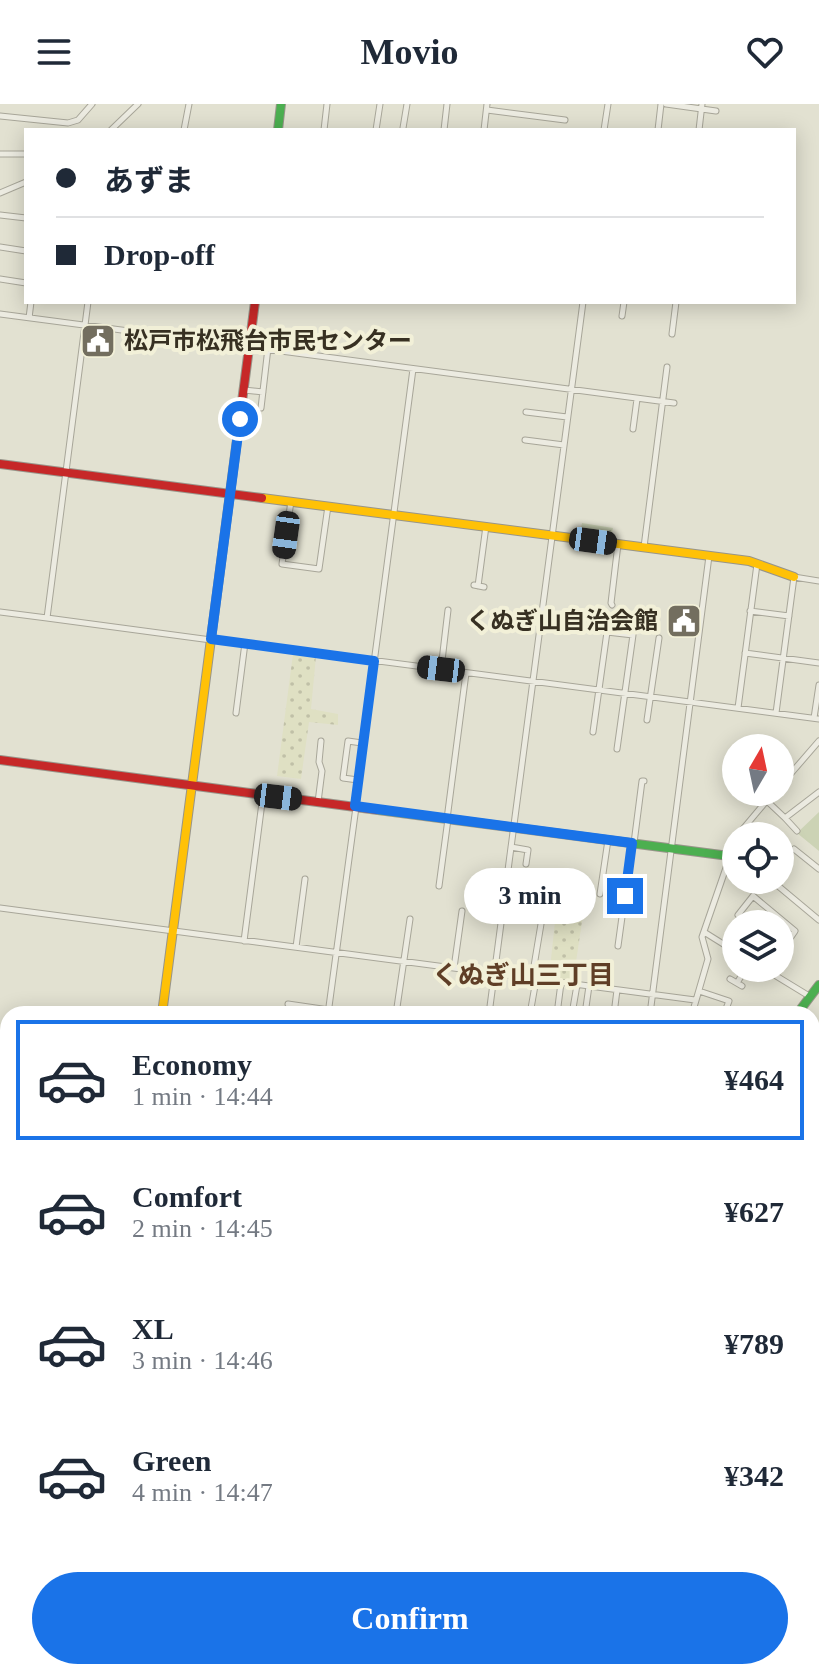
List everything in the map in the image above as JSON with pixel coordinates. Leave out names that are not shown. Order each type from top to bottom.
[{"type":"main road","points":[[278,128],[281,104]]},
{"type":"main road","points":[[163,1006],[255,304]]},
{"type":"main road","points":[[0,464],[709,556],[757,563],[794,577]]},
{"type":"main road","points":[[0,760],[608,840],[722,851]]},
{"type":"main road","points":[[813,998],[819,985]]},
{"type":"street","points":[[0,116],[68,123],[78,120],[92,104]]},
{"type":"street","points":[[113,128],[138,104]]},
{"type":"street","points":[[184,128],[189,104]]},
{"type":"street","points":[[324,128],[327,104]]},
{"type":"street","points":[[376,128],[380,104]]},
{"type":"street","points":[[403,128],[407,104]]},
{"type":"street","points":[[444,128],[447,104]]},
{"type":"street","points":[[604,128],[608,104]]},
{"type":"street","points":[[658,128],[664,104],[702,106],[716,111]]},
{"type":"street","points":[[699,128],[702,106]]},
{"type":"street","points":[[484,128],[487,107],[565,120]]},
{"type":"street","points":[[0,154],[24,154]]},
{"type":"street","points":[[0,193],[24,183]]},
{"type":"street","points":[[0,215],[24,218]]},
{"type":"street","points":[[0,247],[24,251]]},
{"type":"street","points":[[0,279],[24,283]]},
{"type":"street","points":[[29,318],[31,304]]},
{"type":"street","points":[[47,618],[88,304]]},
{"type":"street","points":[[490,1006],[583,304]]},
{"type":"street","points":[[622,316],[624,304]]},
{"type":"street","points":[[672,334],[676,304]]},
{"type":"street","points":[[0,314],[674,403]]},
{"type":"street","points":[[261,408],[268,348]]},
{"type":"street","points":[[644,547],[667,367]]},
{"type":"street","points":[[329,1006],[413,369]]},
{"type":"street","points":[[244,390],[263,392]]},
{"type":"street","points":[[633,429],[637,398]]},
{"type":"street","points":[[526,412],[567,417]]},
{"type":"street","points":[[525,440],[564,445]]},
{"type":"street","points":[[642,476],[653,478]]},
{"type":"street","points":[[291,501],[282,564],[319,569],[328,506]]},
{"type":"street","points":[[479,586],[486,526]]},
{"type":"street","points":[[612,605],[618,544]]},
{"type":"street","points":[[651,1006],[709,556]]},
{"type":"street","points":[[738,708],[757,563]]},
{"type":"street","points":[[776,713],[794,577],[819,581]]},
{"type":"street","points":[[441,669],[448,610]]},
{"type":"street","points":[[750,611],[789,616]]},
{"type":"street","points":[[0,612],[817,718],[819,685]]},
{"type":"street","points":[[593,732],[607,632],[633,635],[617,749]]},
{"type":"street","points":[[647,720],[659,638]]},
{"type":"street","points":[[236,713],[245,643]]},
{"type":"street","points":[[745,653],[819,663]]},
{"type":"street","points":[[439,886],[466,673]]},
{"type":"street","points":[[318,802],[322,771],[319,762],[321,741]]},
{"type":"street","points":[[358,780],[343,778],[348,741],[362,743]]},
{"type":"street","points":[[794,770],[819,741]]},
{"type":"street","points":[[618,946],[644,781]]},
{"type":"street","points":[[785,818],[819,792]]},
{"type":"street","points":[[244,941],[263,795]]},
{"type":"street","points":[[749,822],[763,806]]},
{"type":"street","points":[[772,806],[797,831]]},
{"type":"street","points":[[600,894],[608,840]]},
{"type":"street","points":[[511,847],[528,850],[526,864]]},
{"type":"street","points":[[794,849],[818,867]]},
{"type":"street","points":[[296,947],[305,879]]},
{"type":"street","points":[[694,1006],[708,959],[702,937],[722,882]]},
{"type":"street","points":[[788,894],[819,920]]},
{"type":"street","points":[[742,910],[753,896],[770,910]]},
{"type":"street","points":[[0,908],[695,1000]]},
{"type":"street","points":[[454,968],[462,911]]},
{"type":"street","points":[[397,1006],[410,919]]},
{"type":"street","points":[[531,1006],[541,924]]},
{"type":"street","points":[[704,932],[722,943]]},
{"type":"street","points":[[787,982],[813,998]]},
{"type":"street","points":[[558,1006],[561,983]]},
{"type":"street","points":[[573,1006],[577,985]]},
{"type":"street","points":[[586,1006],[589,986]]},
{"type":"street","points":[[615,1006],[617,990]]},
{"type":"street","points":[[699,991],[729,1001],[727,1006]]},
{"type":"street","points":[[288,1004],[298,1006]]},
{"type":"green space","points":[[582,523],[613,528],[611,536],[580,532]]},
{"type":"green space","points":[[293,654],[316,656],[311,709],[338,714],[338,725],[309,722],[301,779],[277,776]]},
{"type":"green space","points":[[819,812],[819,851],[797,833]]},
{"type":"green space","points":[[556,912],[583,915],[573,982],[549,978]]},
{"type":"traffic: fast","points":[[278,128],[281,104]]},
{"type":"traffic: fast","points":[[378,810],[722,855]]},
{"type":"traffic: fast","points":[[803,1006],[819,985]]},
{"type":"traffic: slow","points":[[163,1006],[231,486]]},
{"type":"traffic: slow","points":[[262,498],[749,561],[794,577]]},
{"type":"traffic: jam","points":[[231,486],[255,304]]},
{"type":"traffic: jam","points":[[0,464],[262,498]]},
{"type":"traffic: jam","points":[[0,760],[378,810]]},
{"type":"place","name":"松戸市松飛台市民センター","points":[[98,341]]},
{"type":"place","name":"くぬぎ山自治会館","points":[[684,621]]},
{"type":"district","name":"くぬぎ山三丁目","points":[[523,975]]},
{"type":"route","points":[[240,419],[211,639],[374,661],[355,806],[632,843],[625,896]]}]
